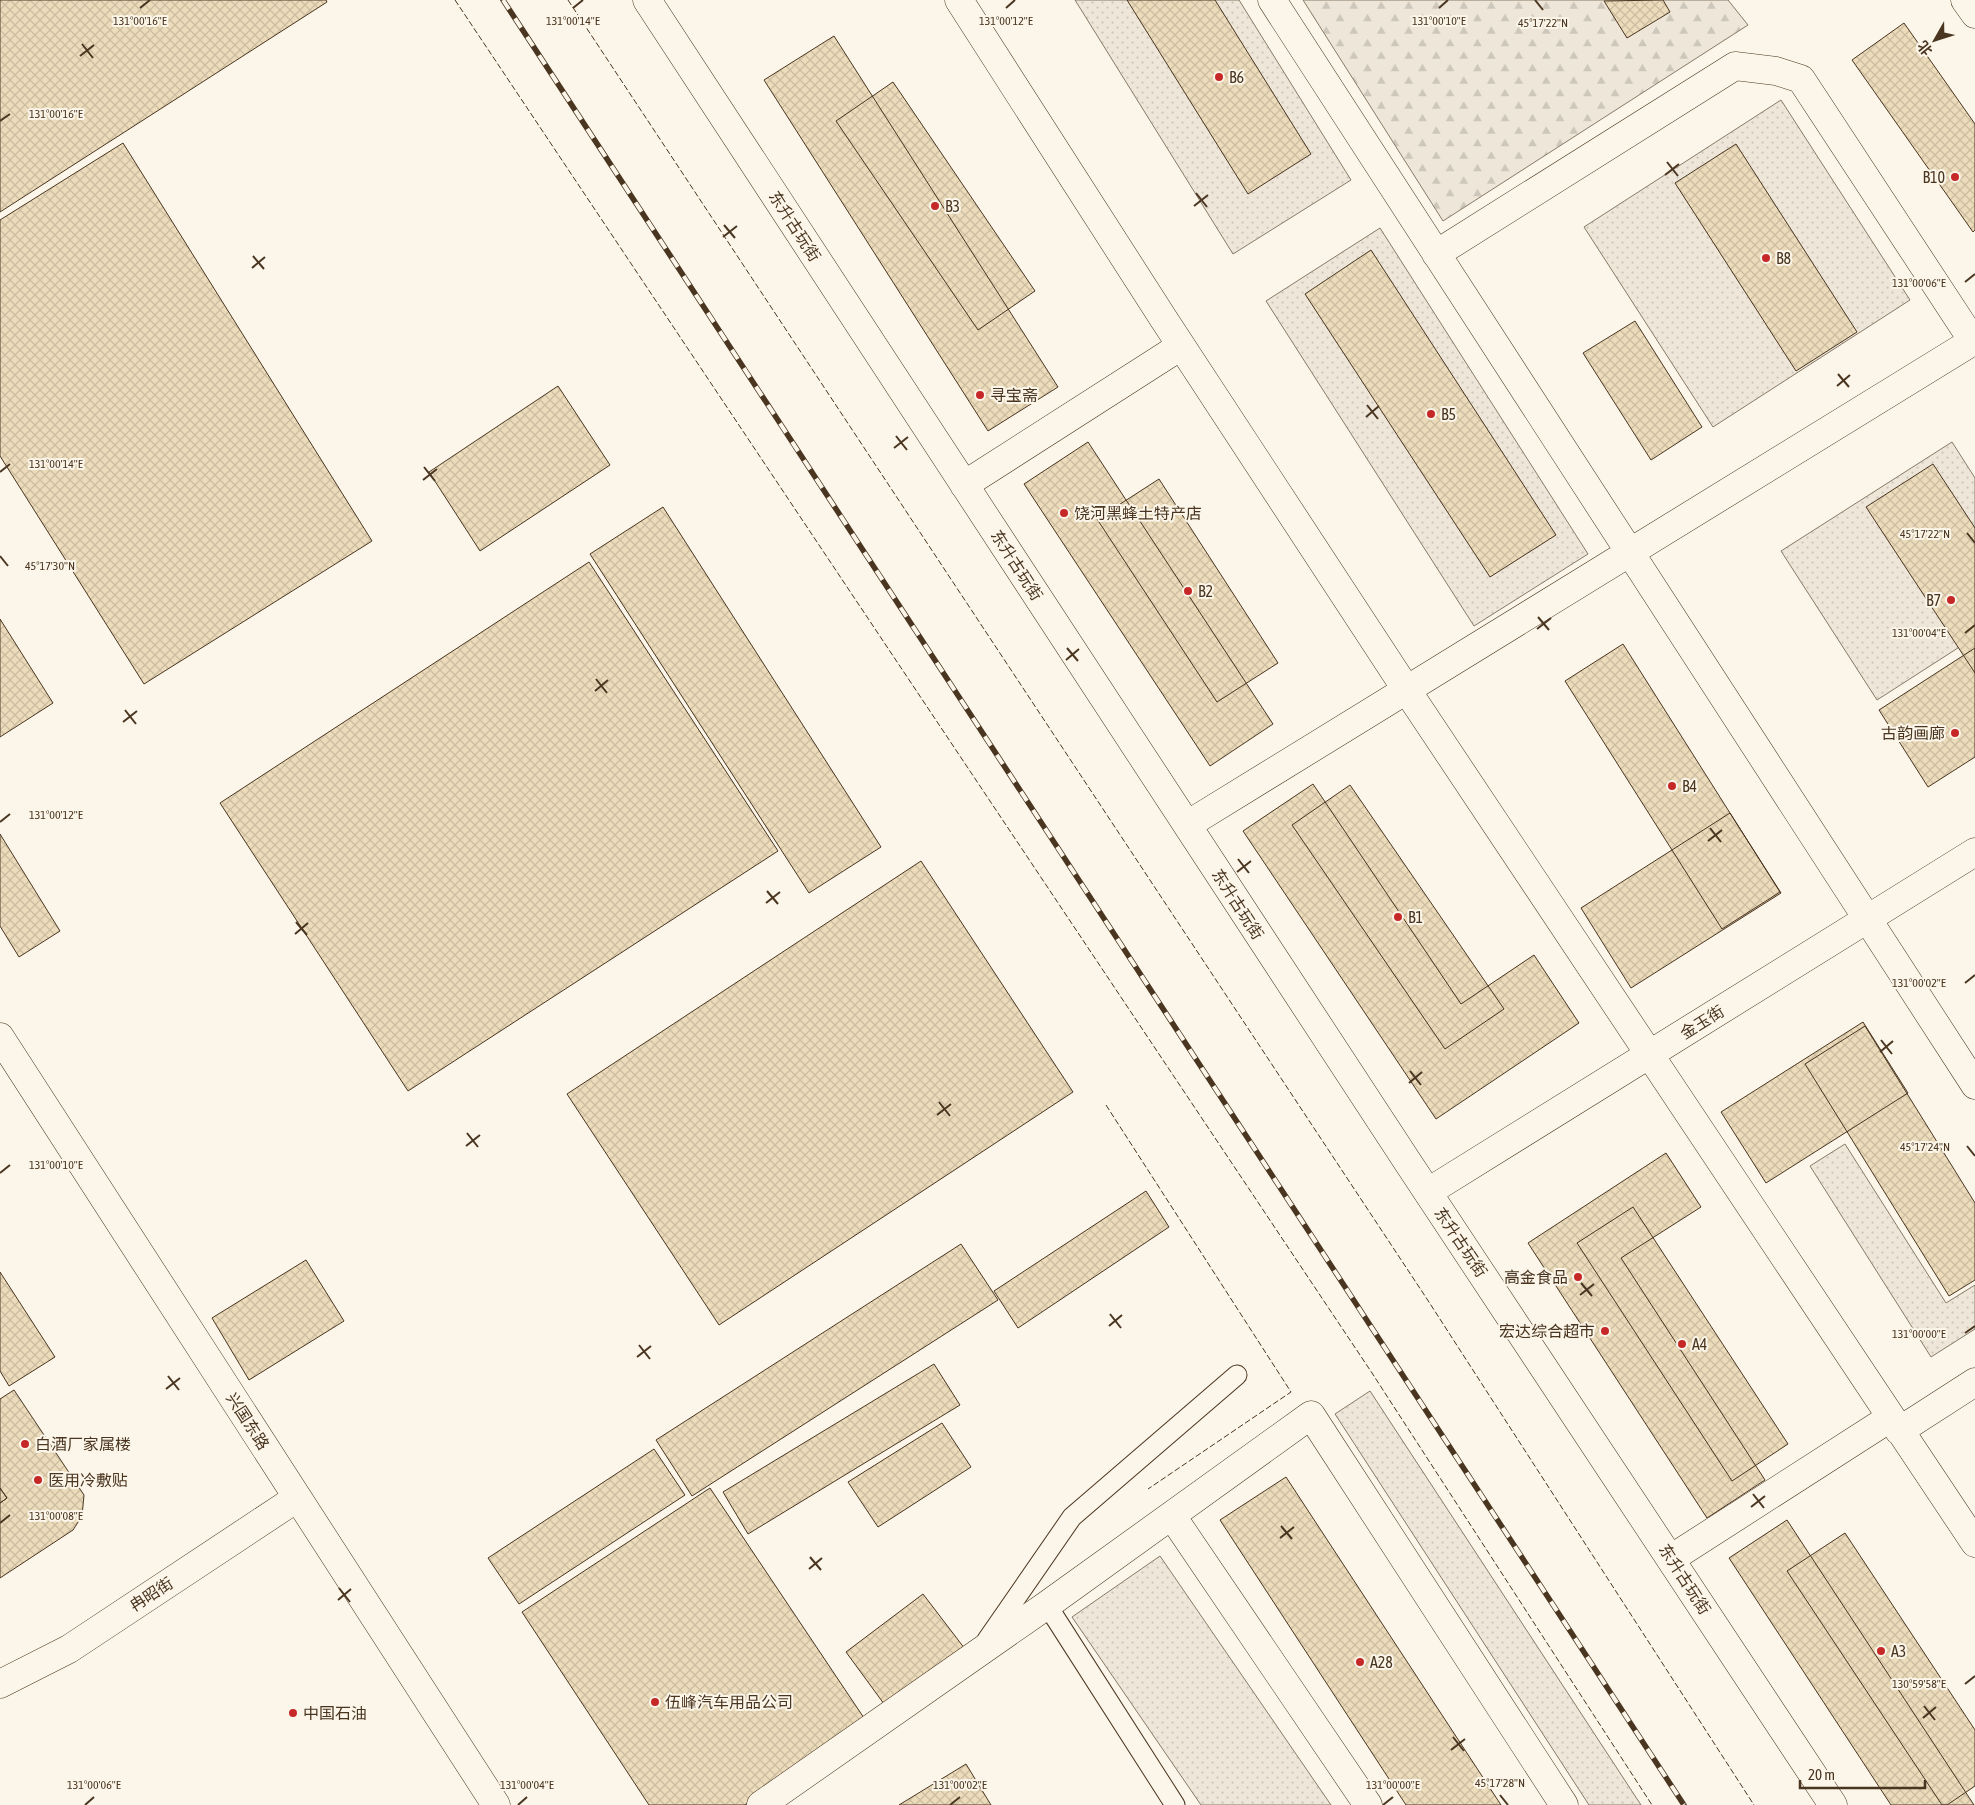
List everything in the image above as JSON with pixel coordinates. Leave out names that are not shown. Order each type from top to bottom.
[{"type":"street","name":"东升古玩街","points":[[647,0],[1428,1192],[1672,1558],[1833,1805]]},
{"type":"street","points":[[959,0],[1181,346],[1406,689],[1975,1542]]},
{"type":"street","points":[[1272,0],[1975,1085]]},
{"type":"street","points":[[1965,0],[1975,14]]},
{"type":"street","points":[[1187,825],[1974,341],[1801,79],[1776,70],[1735,66],[1436,254]]},
{"type":"street","points":[[964,485],[1181,346]]},
{"type":"street","name":"金玉街","points":[[1428,1192],[1975,852]]},
{"type":"street","name":"兴国东路","points":[[0,1036],[496,1805]]},
{"type":"street","points":[[1672,1558],[1895,1424],[1975,1382]]},
{"type":"street","points":[[761,1805],[1047,1606],[1311,1415],[1564,1805]]},
{"type":"street","name":"冉昭街","points":[[0,1684],[68,1649],[297,1498]]},
{"type":"street","points":[[1172,1516],[1368,1805]]},
{"type":"lane","points":[[978,1654],[1072,1518],[1237,1375]]},
{"type":"lane","points":[[1047,1606],[1176,1805]]},
{"type":"green space","points":[[1075,0],[1239,0],[1351,180],[1233,254]]},
{"type":"green space","points":[[1303,0],[1728,0],[1748,25],[1443,221]]},
{"type":"green space","points":[[1781,100],[1910,300],[1713,427],[1584,227]]},
{"type":"green space","points":[[1380,228],[1588,554],[1474,626],[1266,301]]},
{"type":"green space","points":[[1952,442],[1975,478],[1975,637],[1877,700],[1781,551]]},
{"type":"green space","points":[[1845,1144],[1946,1303],[1975,1285],[1975,1329],[1931,1357],[1810,1166]]},
{"type":"green space","points":[[1370,1391],[1641,1805],[1589,1805],[1335,1414]]},
{"type":"green space","points":[[1160,1556],[1331,1805],[1201,1805],[1072,1617]]},
{"type":"building","points":[[0,0],[326,0],[327,2],[0,212]]},
{"type":"building","name":"B6","points":[[1127,0],[1215,0],[1311,154],[1248,194]]},
{"type":"building","points":[[1663,0],[1670,12],[1627,38],[1604,1]]},
{"type":"building","name":"B10","points":[[1904,23],[1975,124],[1975,230],[1973,232],[1852,60]]},
{"type":"building","points":[[834,36],[1058,387],[988,431],[764,80]]},
{"type":"building","name":"B3","points":[[893,82],[1035,291],[978,330],[836,121]]},
{"type":"building","points":[[123,143],[372,541],[144,684],[0,456],[0,220]]},
{"type":"building","name":"B8","points":[[1736,144],[1857,332],[1796,371],[1675,183]]},
{"type":"building","name":"B5","points":[[1371,250],[1556,535],[1490,577],[1305,294]]},
{"type":"building","points":[[1635,321],[1702,427],[1651,460],[1583,353]]},
{"type":"building","points":[[558,386],[610,465],[480,551],[429,472]]},
{"type":"building","points":[[1088,442],[1273,724],[1210,766],[1024,484]]},
{"type":"building","name":"B7","points":[[1933,464],[1975,528],[1975,673],[1866,507]]},
{"type":"building","name":"B2","points":[[1159,479],[1278,663],[1217,702],[1097,519]]},
{"type":"building","points":[[663,507],[881,847],[809,893],[590,554]]},
{"type":"building","points":[[589,562],[778,851],[408,1091],[220,803]]},
{"type":"building","points":[[0,619],[53,703],[0,737]]},
{"type":"building","name":"B4","points":[[1623,644],[1780,892],[1722,929],[1565,681]]},
{"type":"building","points":[[1975,648],[1975,757],[1928,787],[1879,710]]},
{"type":"building","points":[[1313,784],[1461,1004],[1534,955],[1579,1023],[1436,1119],[1243,831]]},
{"type":"building","name":"B1","points":[[1350,785],[1504,1009],[1445,1049],[1292,825]]},
{"type":"building","points":[[1730,813],[1781,893],[1631,988],[1581,908]]},
{"type":"building","points":[[0,834],[60,931],[19,957],[0,926]]},
{"type":"building","points":[[921,861],[1073,1092],[719,1325],[567,1094]]},
{"type":"building","points":[[1863,1022],[1908,1093],[1766,1183],[1721,1112]]},
{"type":"building","points":[[1865,1026],[1975,1203],[1975,1280],[1949,1296],[1805,1064]]},
{"type":"building","points":[[1666,1153],[1701,1207],[1621,1258],[1765,1480],[1707,1518],[1528,1243]]},
{"type":"building","points":[[1146,1191],[1169,1227],[1018,1328],[994,1291]]},
{"type":"building","name":"A4","points":[[1633,1207],[1788,1444],[1732,1481],[1577,1243]]},
{"type":"building","points":[[961,1244],[998,1300],[692,1496],[656,1440]]},
{"type":"building","points":[[306,1260],[344,1321],[249,1380],[212,1318]]},
{"type":"building","points":[[0,1272],[55,1357],[9,1386],[0,1371]]},
{"type":"building","points":[[934,1364],[960,1405],[748,1534],[723,1492]]},
{"type":"building","name":"白酒厂家属楼","points":[[14,1390],[84,1495],[82,1516],[73,1530],[0,1578],[0,1503],[7,1498],[0,1488],[0,1399]]},
{"type":"building","points":[[942,1423],[971,1467],[878,1527],[848,1482]]},
{"type":"building","points":[[654,1449],[685,1495],[519,1604],[488,1558]]},
{"type":"building","name":"A28","points":[[1286,1477],[1501,1805],[1406,1805],[1220,1520]]},
{"type":"building","points":[[0,1488],[7,1498],[0,1503]]},
{"type":"building","points":[[710,1488],[864,1718],[745,1805],[649,1805],[522,1612]]},
{"type":"building","points":[[1787,1520],[1974,1805],[1891,1805],[1729,1558]]},
{"type":"building","name":"A3","points":[[1845,1533],[1975,1730],[1975,1786],[1947,1805],[1942,1805],[1787,1571]]},
{"type":"building","points":[[923,1594],[965,1649],[887,1708],[846,1652]]},
{"type":"building","points":[[966,1764],[991,1805],[899,1805]]},
{"type":"railway","points":[[503,0],[1684,1805]]},
{"type":"fence","points":[[455,0],[1372,1373],[1652,1805]]},
{"type":"fence","points":[[568,0],[1427,1299],[1754,1805]]},
{"type":"fence","points":[[1106,1105],[1291,1392],[1148,1489]]},
{"type":"place","name":"B6","points":[[1219,77]]},
{"type":"place","name":"B10","points":[[1955,177]]},
{"type":"place","name":"B3","points":[[935,206]]},
{"type":"place","name":"B8","points":[[1766,258]]},
{"type":"place","name":"寻宝斋","points":[[980,395]]},
{"type":"place","name":"B5","points":[[1431,414]]},
{"type":"place","name":"饶河黑蜂土特产店","points":[[1064,513]]},
{"type":"place","name":"B2","points":[[1188,591]]},
{"type":"place","name":"B7","points":[[1951,600]]},
{"type":"place","name":"古韵画廊","points":[[1955,733]]},
{"type":"place","name":"B4","points":[[1672,786]]},
{"type":"place","name":"B1","points":[[1398,917]]},
{"type":"place","name":"高金食品","points":[[1578,1277]]},
{"type":"place","name":"宏达综合超市","points":[[1605,1331]]},
{"type":"place","name":"A4","points":[[1682,1344]]},
{"type":"place","name":"白酒厂家属楼","points":[[25,1444]]},
{"type":"place","name":"医用冷敷贴","points":[[38,1480]]},
{"type":"place","name":"A3","points":[[1881,1651]]},
{"type":"place","name":"A28","points":[[1360,1662]]},
{"type":"place","name":"伍峰汽车用品公司","points":[[655,1702]]},
{"type":"place","name":"中国石油","points":[[293,1713]]}]
